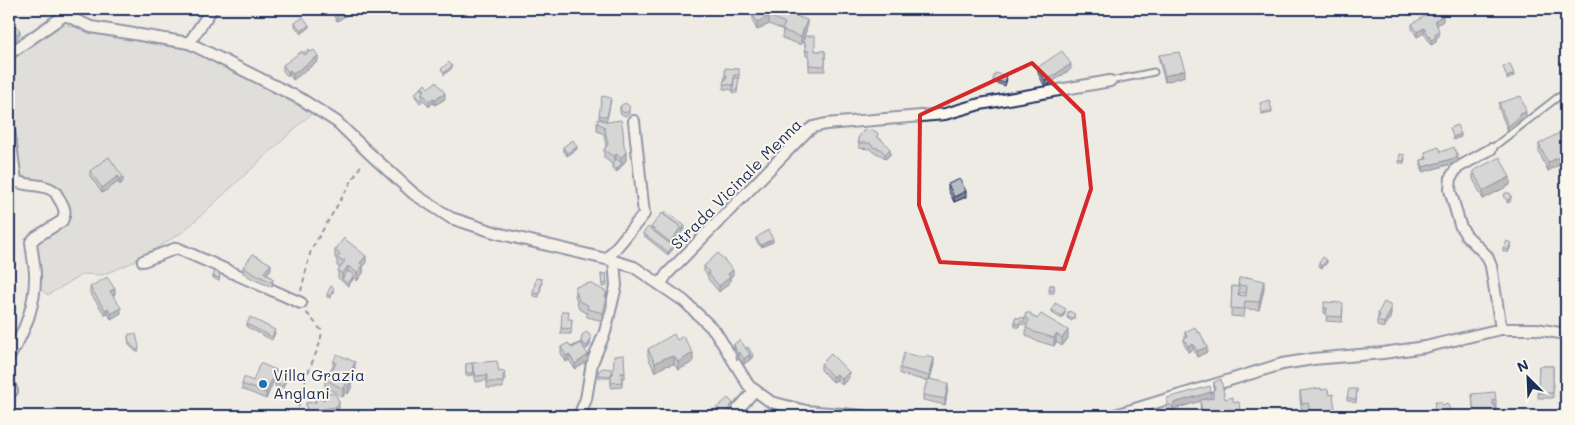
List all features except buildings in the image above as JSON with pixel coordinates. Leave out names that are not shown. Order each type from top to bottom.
[{"type":"street","points":[[188,43],[212,9]]},
{"type":"street","points":[[9,54],[61,12],[91,27],[188,43],[301,99],[337,122],[414,194],[451,218],[496,233],[611,260],[634,268],[684,301],[715,331],[749,386],[771,402],[806,411],[864,416]]},
{"type":"street","name":"Strada Vicinale Menna","points":[[660,285],[667,274],[813,127],[826,124],[945,114],[990,102],[1110,82]]},
{"type":"street","points":[[579,416],[586,399],[592,363],[605,332],[616,286],[611,260],[644,214],[634,121]]},
{"type":"street","points":[[9,130],[16,181],[54,191],[65,212],[65,217],[58,225],[36,237],[31,242],[35,273],[32,306],[16,346],[9,357]]},
{"type":"street","points":[[1492,149],[1457,168],[1451,176],[1450,190],[1460,225],[1466,235],[1487,256],[1491,266],[1501,329]]},
{"type":"street","points":[[143,261],[177,248],[301,303]]},
{"type":"street","points":[[1112,416],[1282,364],[1425,347],[1501,329],[1536,328],[1566,334]]},
{"type":"street","points":[[732,416],[755,390]]},
{"type":"lane","points":[[1110,82],[1154,72]]},
{"type":"lane","points":[[1492,149],[1558,97],[1566,94]]},
{"type":"path","points":[[296,416],[307,375],[320,343],[322,331],[301,306],[300,288],[311,250],[355,173],[369,153]]},
{"type":"highlighted area","points":[[1032,63],[1083,113],[1091,189],[1064,269],[940,262],[919,205],[920,115]]},
{"type":"shaded area","points":[[58,24],[179,46],[220,64],[312,113],[184,231],[134,262],[102,275],[83,274],[48,295],[38,287],[31,242],[68,219],[66,202],[19,178],[9,99],[9,60]]},
{"type":"place","name":"Villa Grazia Anglani","points":[[263,384]]}]
